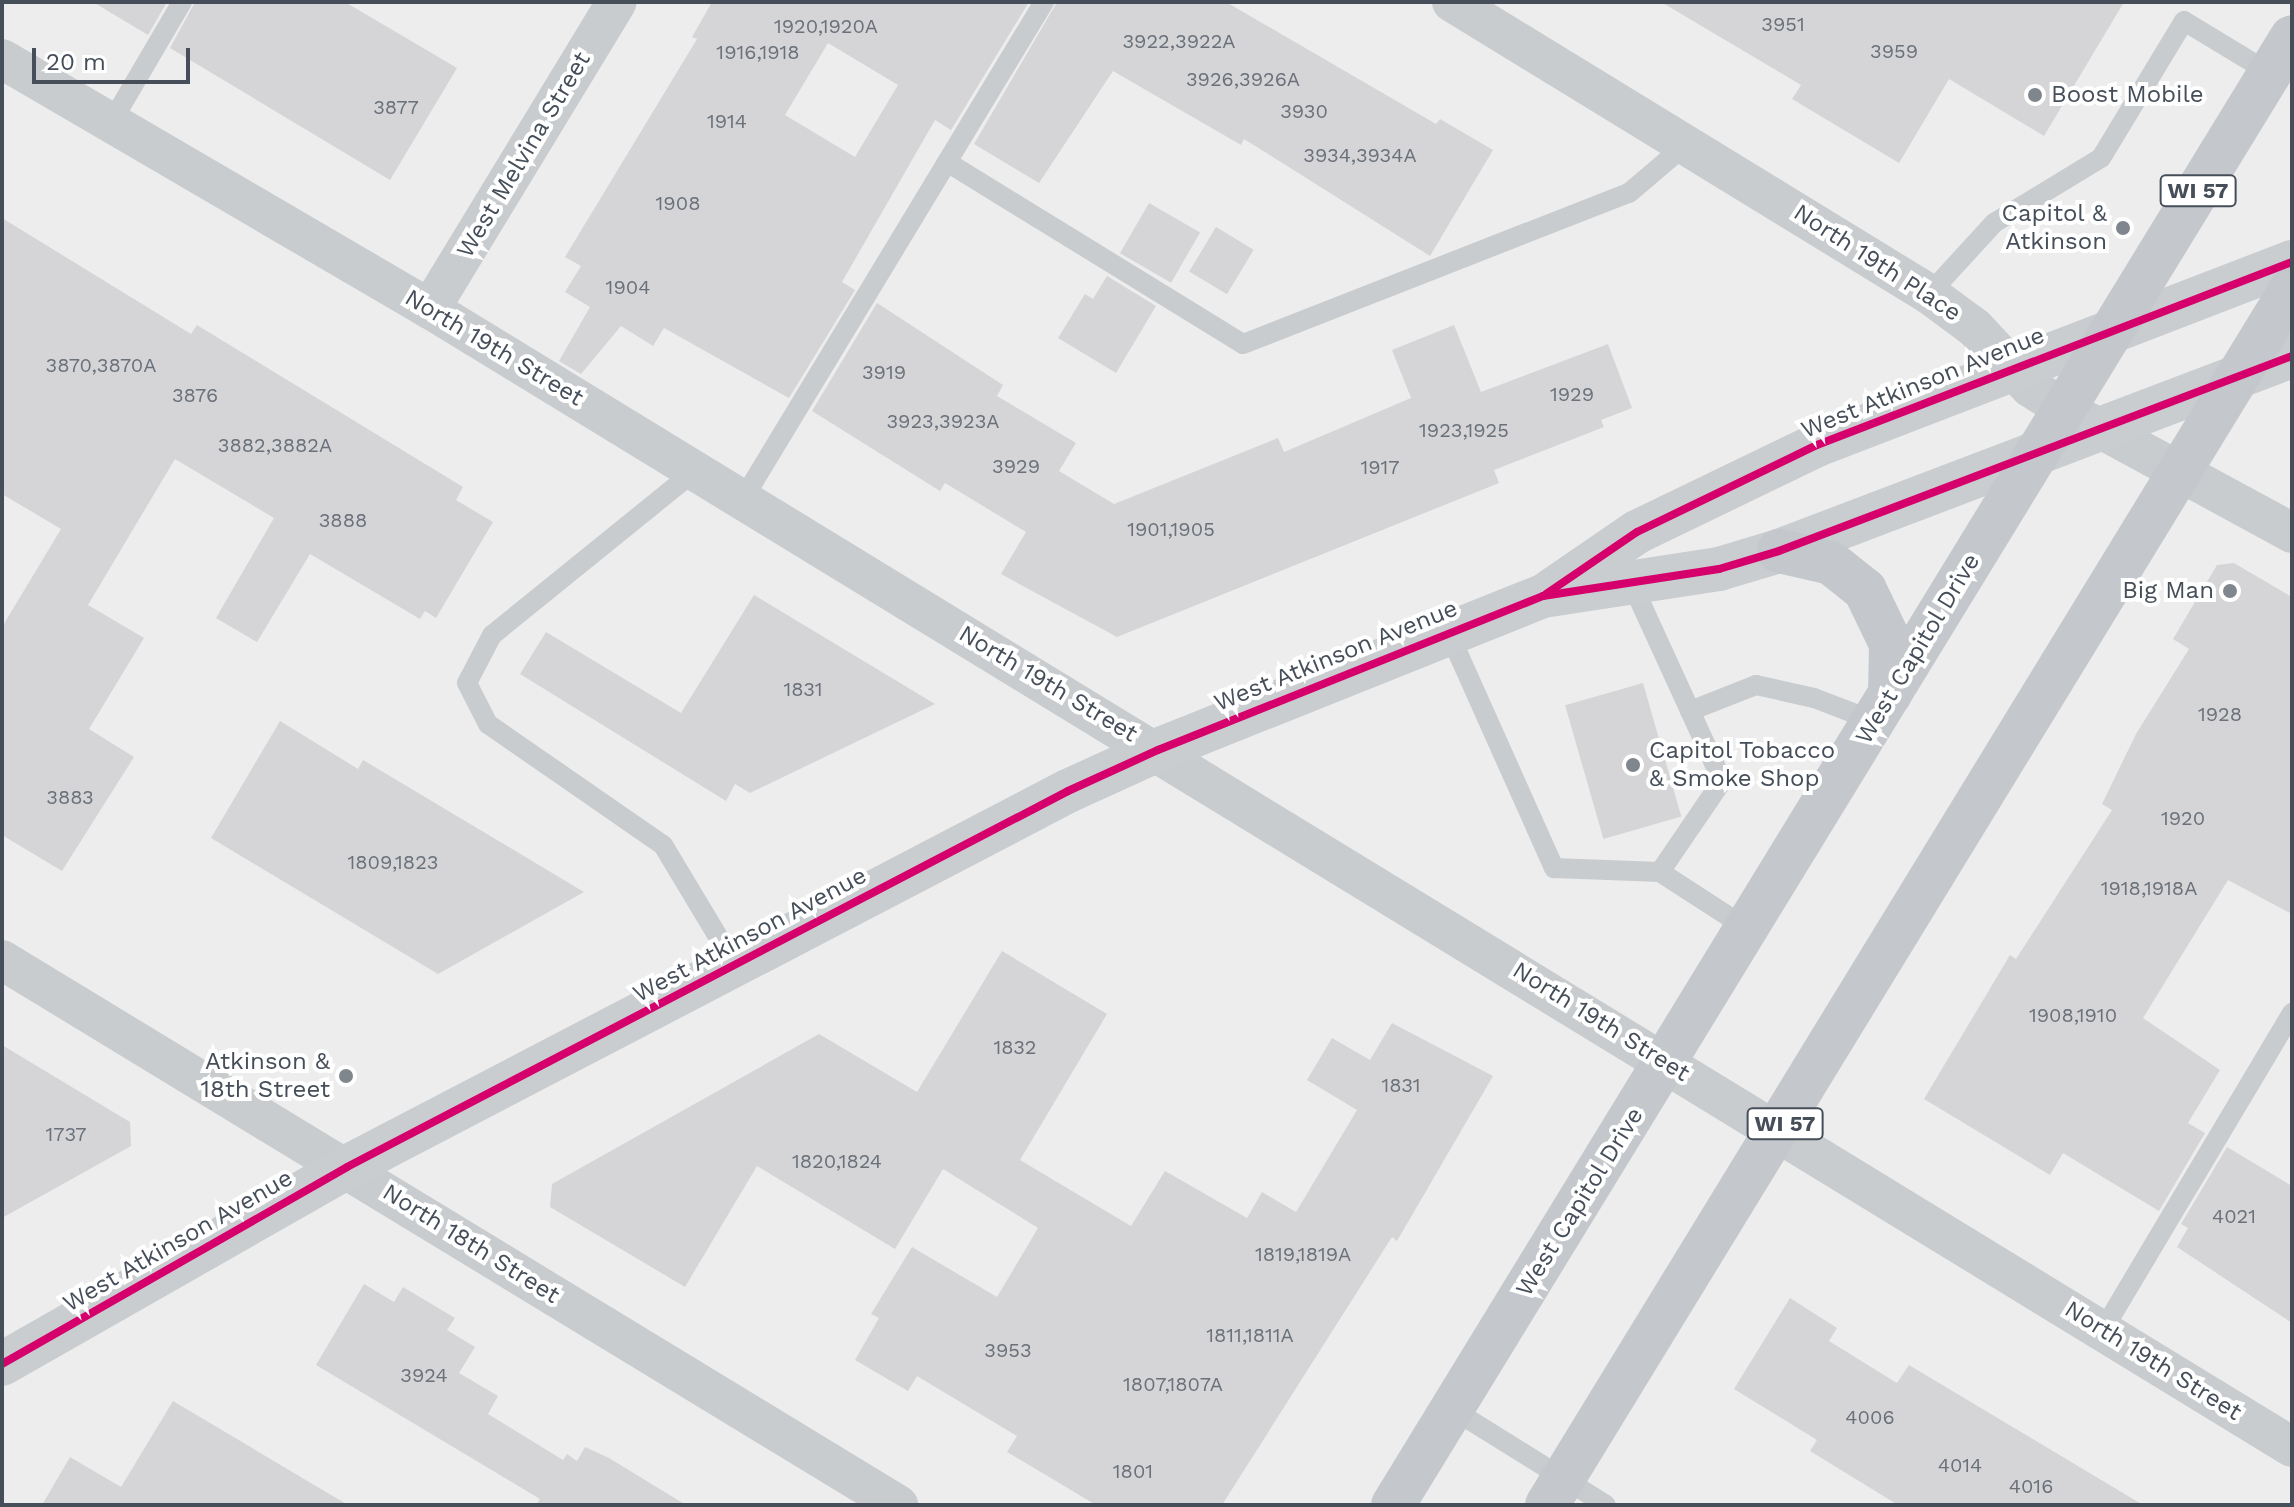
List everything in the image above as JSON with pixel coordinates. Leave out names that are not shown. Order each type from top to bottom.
[{"type":"main road","name":"West Capitol Drive","points":[[1393,1505],[2040,449],[2080,418],[2113,330],[2281,55]]},
{"type":"main road","name":"WI 57","points":[[1555,1492],[1779,1133],[2292,288]]},
{"type":"main road","points":[[1779,551],[1831,563],[1865,590],[1891,644],[1882,708]]},
{"type":"street","name":"West Melvina Street","points":[[430,309],[617,2]]},
{"type":"street","name":"North 19th Place","points":[[1452,2],[1688,143],[1929,294],[1962,316],[2012,369],[2080,418],[2292,533]]},
{"type":"street","name":"North 19th Street","points":[[2,59],[430,309],[1158,750],[2292,1447]]},
{"type":"street","name":"West Atkinson Avenue","points":[[2,1364],[347,1167],[1158,750],[1448,631],[1543,596],[1688,506],[1817,445],[2292,262]]},
{"type":"street","points":[[2080,418],[2292,356]]},
{"type":"street","name":"West Atkinson Avenue","points":[[1543,596],[1632,584],[1779,551],[2040,449]]},
{"type":"street","name":"North 18th Street","points":[[2,960],[347,1167],[898,1505]]},
{"type":"lane","points":[[111,123],[182,2]]},
{"type":"lane","points":[[743,499],[1044,2]]},
{"type":"lane","points":[[1929,294],[1994,223],[2101,158],[2184,21],[2281,55]]},
{"type":"lane","points":[[947,162],[1243,344],[1629,193],[1688,143]]},
{"type":"lane","points":[[696,470],[492,635],[467,683],[488,724],[663,845],[735,965]]},
{"type":"lane","points":[[1632,584],[1722,781],[1660,872]]},
{"type":"lane","points":[[1448,631],[1554,868],[1660,872],[1748,929]]},
{"type":"lane","points":[[1690,711],[1756,685],[1882,708]]},
{"type":"lane","points":[[2103,1330],[2292,1013]]},
{"type":"lane","points":[[1452,1409],[1555,1492],[1606,1505]]},
{"type":"building","points":[[93,2],[167,2],[148,35]]},
{"type":"building","points":[[195,2],[345,2],[457,68],[390,180],[170,48]]},
{"type":"building","points":[[712,2],[1029,2],[951,130],[935,120],[842,282],[855,290],[789,398],[664,328],[653,346],[621,326],[581,374],[559,361],[590,307],[565,292],[581,266],[565,257],[697,39],[692,37]],"holes":[[[828,43],[898,85],[855,157],[785,115]]]},
{"type":"building","points":[[1057,2],[1226,2],[1436,124],[1440,119],[1493,150],[1430,256],[1244,139],[1241,145],[1113,71],[1039,183],[974,144]]},
{"type":"building","points":[[1661,2],[2124,2],[2044,136],[1949,79],[1899,163],[1792,99],[1801,85]]},
{"type":"building","points":[[1149,203],[1200,232],[1171,283],[1120,253]]},
{"type":"building","points":[[2,218],[191,334],[197,325],[463,487],[456,500],[493,522],[436,618],[425,611],[420,619],[310,554],[257,642],[216,618],[274,518],[175,459],[88,605],[144,638],[89,729],[134,757],[62,871],[2,835],[2,627],[61,529],[2,494]]},
{"type":"building","points":[[1216,227],[1254,250],[1227,294],[1189,272]]},
{"type":"building","points":[[1107,276],[1156,306],[1116,373],[1058,338],[1085,294],[1093,299]]},
{"type":"building","points":[[877,303],[1003,385],[997,396],[1076,443],[1059,471],[1114,504],[1278,438],[1284,452],[1411,398],[1392,350],[1454,325],[1481,392],[1608,344],[1632,408],[1601,420],[1604,427],[1494,470],[1499,483],[1117,637],[1001,574],[1026,532],[945,483],[940,491],[812,411]]},
{"type":"building","points":[[2234,563],[2292,597],[2292,914],[2228,880],[2143,1018],[2220,1070],[2188,1123],[2205,1133],[2159,1211],[2063,1153],[2050,1175],[1924,1099],[2010,955],[2016,959],[2112,810],[2102,804],[2136,734],[2189,649],[2173,639],[2217,565]]},
{"type":"building","points":[[754,595],[935,704],[750,793],[735,784],[726,801],[520,674],[546,632],[681,713]]},
{"type":"building","points":[[1643,683],[1681,817],[1603,839],[1565,705]]},
{"type":"building","points":[[280,721],[358,769],[363,760],[584,892],[438,974],[211,838]]},
{"type":"building","points":[[1002,951],[1107,1014],[1020,1160],[1131,1226],[1165,1171],[1247,1218],[1262,1192],[1296,1212],[1357,1110],[1307,1080],[1332,1038],[1370,1060],[1392,1023],[1493,1076],[1397,1241],[1392,1237],[1222,1505],[1096,1505],[1007,1452],[1017,1436],[917,1376],[908,1391],[855,1360],[879,1318],[871,1314],[912,1247],[997,1297],[1038,1228],[943,1169],[895,1249],[757,1166],[685,1287],[550,1207],[552,1184],[819,1034],[917,1092]]},
{"type":"building","points":[[2,1045],[130,1122],[131,1146],[2,1218]]},
{"type":"building","points":[[2227,1147],[2292,1186],[2292,1323],[2177,1247],[2188,1228],[2181,1224]]},
{"type":"building","points":[[364,1284],[394,1302],[403,1287],[455,1318],[447,1330],[475,1347],[459,1373],[498,1396],[488,1414],[563,1460],[567,1454],[577,1461],[585,1447],[609,1458],[686,1505],[536,1505],[540,1499],[316,1365]]},
{"type":"building","points":[[1790,1298],[1837,1328],[1829,1341],[1897,1383],[1909,1365],[2143,1505],[1898,1505],[1810,1451],[1817,1440],[1734,1389]]},
{"type":"building","points":[[173,1401],[348,1505],[42,1505],[70,1457],[121,1487]]},
{"type":"cycle path","points":[[1546,594],[1637,532],[1817,445],[2292,262]]},
{"type":"cycle path","points":[[2,1364],[347,1167],[1068,791],[1158,750],[1543,596],[1719,569],[1779,551],[2292,356]]},
{"type":"place","name":"Boost Mobile","points":[[2035,95]]},
{"type":"place","name":"Capitol & Atkinson","points":[[2123,228]]},
{"type":"place","name":"Big Man","points":[[2230,591]]},
{"type":"place","name":"Capitol Tobacco & Smoke Shop","points":[[1633,765]]},
{"type":"place","name":"Atkinson & 18th Street","points":[[346,1076]]}]
